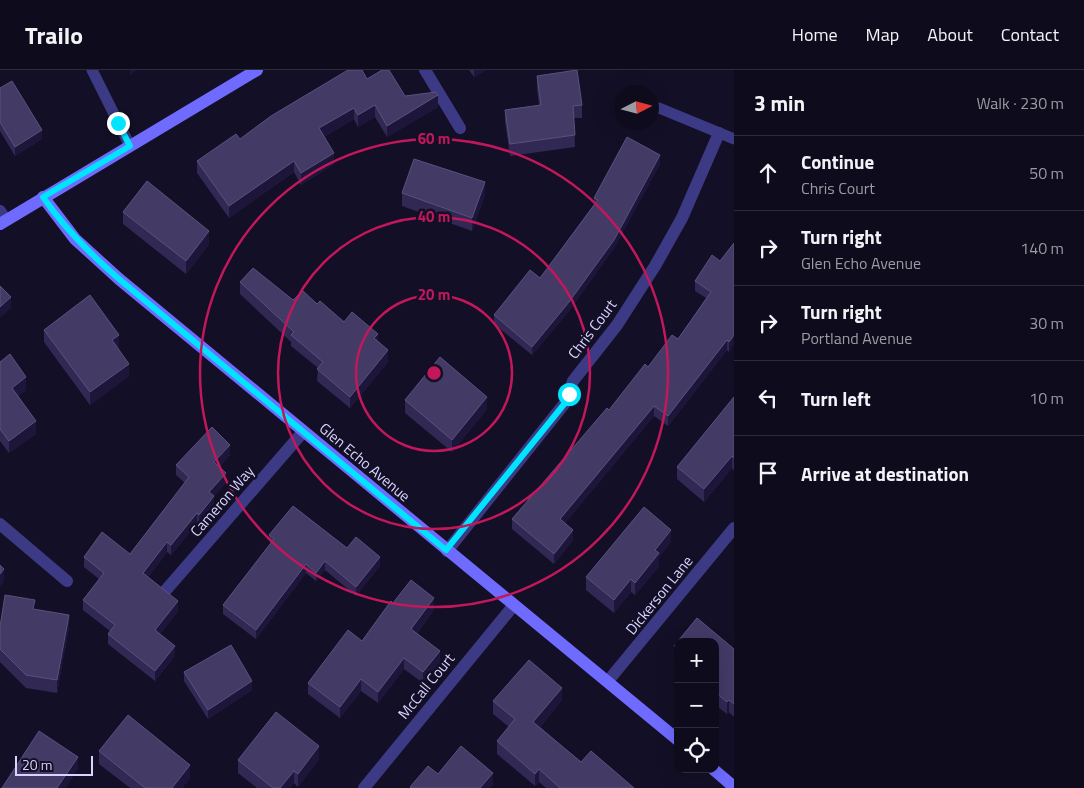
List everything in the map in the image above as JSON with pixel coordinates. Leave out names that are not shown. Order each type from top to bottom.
[{"type":"street","points":[[2,218],[43,197],[257,70]]},
{"type":"street","points":[[425,70],[460,128]]},
{"type":"street","name":"Chris Court","points":[[446,550],[565,403],[573,381],[623,317],[682,218],[719,133]]},
{"type":"street","name":"Glen Echo Avenue","points":[[43,197],[61,223],[88,252],[303,432],[674,737]]},
{"type":"street","name":"Cameron Way","points":[[166,590],[303,432]]},
{"type":"street","points":[[0,524],[67,581]]},
{"type":"street","name":"Dickerson Lane","points":[[608,682],[734,528]]},
{"type":"street","name":"McCall Court","points":[[364,788],[514,605]]},
{"type":"street","points":[[718,773],[734,787]]},
{"type":"lane","points":[[92,70],[130,146]]},
{"type":"lane","points":[[659,108],[734,139]]},
{"type":"building","points":[[348,70],[362,70],[367,79],[382,70],[389,70],[405,96],[436,92],[438,95],[387,126],[375,105],[358,115],[354,108],[319,128],[334,153],[301,173],[294,161],[229,206],[197,161],[236,134],[240,139],[271,116]]},
{"type":"building","points":[[577,70],[582,105],[573,106],[575,135],[510,144],[505,110],[541,105],[537,76]]},
{"type":"building","points":[[12,81],[42,130],[15,147],[0,122],[0,88]]},
{"type":"building","points":[[627,137],[660,155],[614,240],[569,302],[532,347],[494,315],[530,270],[540,278],[598,200],[594,198]]},
{"type":"building","points":[[414,159],[485,182],[472,218],[402,193]]},
{"type":"building","points":[[147,181],[209,231],[186,261],[123,212]]},
{"type":"building","points":[[734,243],[734,335],[729,342],[727,340],[668,416],[654,406],[560,519],[573,530],[554,554],[512,519],[607,408],[609,410],[645,364],[648,367],[672,335],[678,339],[711,292],[695,281],[712,255],[720,261]]},
{"type":"building","points":[[253,268],[293,300],[303,291],[317,304],[320,301],[344,322],[352,312],[378,334],[374,338],[388,350],[350,397],[317,369],[323,362],[291,335],[294,332],[240,282]]},
{"type":"building","points":[[0,286],[11,297],[0,307]]},
{"type":"building","points":[[90,295],[119,335],[112,340],[129,364],[90,392],[44,330]]},
{"type":"building","points":[[10,354],[26,377],[12,388],[36,421],[9,441],[0,429],[0,362]]},
{"type":"building","points":[[440,357],[487,397],[452,440],[405,400]]},
{"type":"building","points":[[734,397],[734,458],[732,456],[704,489],[677,467]]},
{"type":"building","points":[[212,427],[230,445],[214,462],[226,473],[209,492],[214,496],[199,515],[197,513],[171,545],[167,542],[143,573],[178,601],[155,630],[175,646],[155,671],[108,634],[115,625],[83,600],[104,573],[84,557],[102,532],[130,554],[189,477],[176,465]]},
{"type":"building","points":[[293,506],[347,548],[356,537],[380,557],[356,587],[325,561],[316,573],[306,564],[256,630],[223,605],[274,539],[269,535]]},
{"type":"building","points":[[644,507],[671,530],[655,550],[659,553],[635,583],[631,579],[614,600],[586,577]]},
{"type":"building","points":[[0,565],[4,569],[0,574]]},
{"type":"building","points":[[411,580],[434,598],[411,629],[440,651],[423,672],[404,658],[378,692],[361,679],[340,707],[308,683],[348,630],[362,641],[391,601],[393,603]]},
{"type":"building","points":[[5,595],[35,600],[33,609],[69,615],[57,680],[26,675],[0,649],[0,627]]},
{"type":"building","points":[[697,618],[734,649],[734,704],[729,700],[727,702],[719,695],[719,638],[681,638]]},
{"type":"building","points":[[231,645],[252,681],[208,710],[184,672]]},
{"type":"building","points":[[529,660],[562,688],[533,722],[581,762],[591,751],[634,788],[560,788],[539,769],[535,774],[497,741],[515,719],[493,701]]},
{"type":"building","points":[[276,712],[319,746],[298,774],[294,771],[280,788],[273,788],[238,760]]},
{"type":"building","points":[[128,715],[190,765],[172,788],[145,788],[99,751]]},
{"type":"building","points":[[39,731],[78,757],[57,788],[2,788]]},
{"type":"building","points":[[461,746],[493,773],[480,788],[410,787],[428,766],[438,774]]},
{"type":"route","points":[[118,123],[130,146],[43,197],[61,223],[88,252],[119,279],[446,550],[565,403],[569,394]]}]
